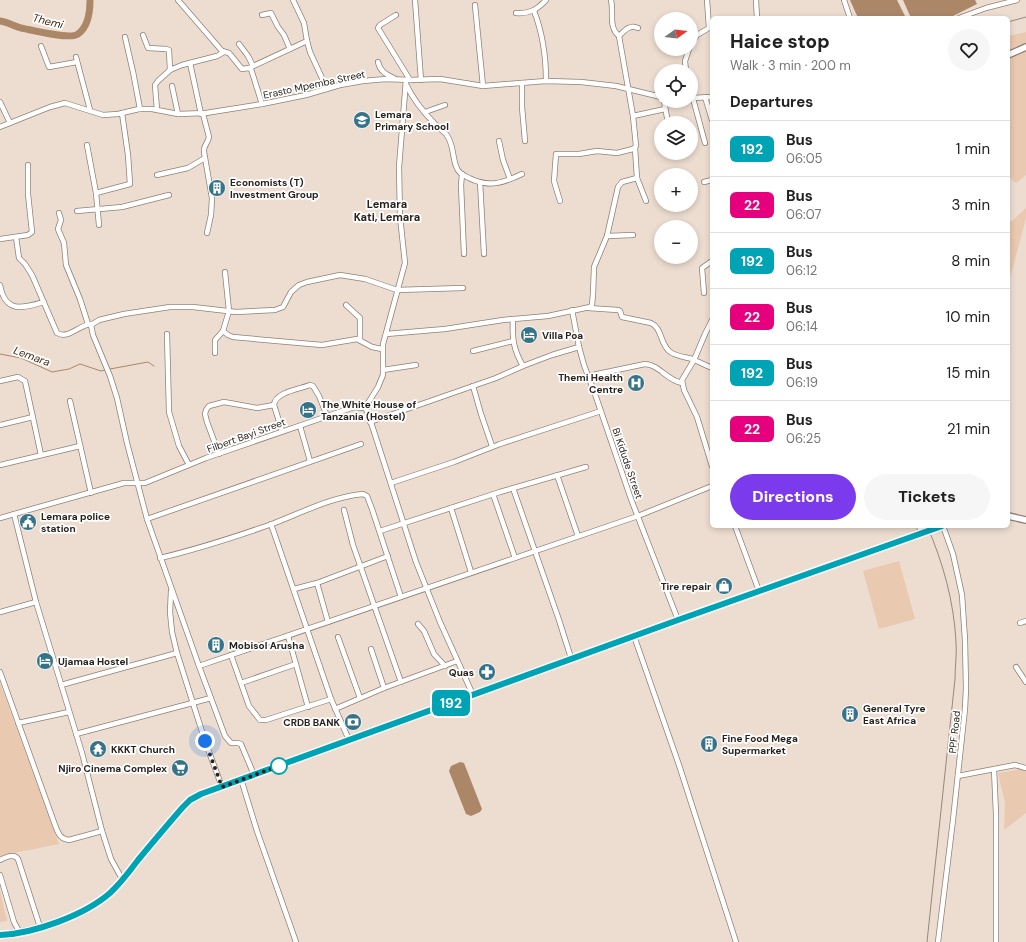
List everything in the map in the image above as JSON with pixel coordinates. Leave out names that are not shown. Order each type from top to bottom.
[{"type":"street","points":[[178,0],[224,52],[229,53],[242,69],[251,67],[307,41]]},
{"type":"street","points":[[293,0],[304,23],[307,41],[314,63],[327,89]]},
{"type":"street","points":[[516,14],[534,11],[546,0]]},
{"type":"street","points":[[611,0],[613,27],[619,36],[633,116],[636,141],[636,178],[646,201]]},
{"type":"street","points":[[698,34],[709,28],[707,0]]},
{"type":"street","points":[[756,0],[756,16]]},
{"type":"street","points":[[844,0],[849,16]]},
{"type":"street","points":[[964,16],[978,10],[1018,0]]},
{"type":"street","points":[[414,1],[421,80]]},
{"type":"street","points":[[475,5],[483,86]]},
{"type":"street","points":[[534,11],[540,28],[544,47],[546,81]]},
{"type":"street","points":[[262,15],[271,12],[290,49]]},
{"type":"street","points":[[396,15],[380,24],[378,28],[407,81],[414,98],[449,138],[453,149],[456,166],[462,174],[480,182],[493,184],[510,180],[522,174]]},
{"type":"street","points":[[619,36],[630,27],[635,26],[638,28]]},
{"type":"street","points":[[142,35],[148,48],[169,50],[170,70]]},
{"type":"street","points":[[126,37],[140,110]]},
{"type":"street","points":[[239,44],[248,56],[262,104]]},
{"type":"street","points":[[41,46],[49,68],[77,60],[90,110]]},
{"type":"street","points":[[1010,54],[1026,47]]},
{"type":"street","points":[[157,110],[155,84],[170,70],[217,56],[224,52]]},
{"type":"street","points":[[378,62],[385,74],[395,79]]},
{"type":"street","points":[[190,63],[209,137],[204,149],[212,198],[211,215],[207,233]]},
{"type":"street","name":"Erasto Mpemba Street","points":[[0,127],[50,107],[65,103],[103,115],[140,110],[157,110],[178,114],[202,114],[262,104],[364,81],[395,79],[407,81],[445,79],[470,85],[483,86],[546,81],[596,83],[654,95]]},
{"type":"street","points":[[407,81],[399,167],[400,217],[405,263],[382,349],[382,380],[365,408],[403,523],[427,588],[457,661],[473,695]]},
{"type":"street","points":[[522,83],[522,107],[525,141]]},
{"type":"street","points":[[172,86],[178,114]]},
{"type":"street","points":[[705,97],[710,113]]},
{"type":"street","points":[[698,98],[710,97]]},
{"type":"street","points":[[0,102],[10,123]]},
{"type":"street","points":[[425,112],[445,105]]},
{"type":"street","points":[[695,108],[705,142]]},
{"type":"street","points":[[633,116],[665,109],[666,116]]},
{"type":"street","points":[[96,193],[130,184],[128,155],[122,113]]},
{"type":"street","points":[[499,142],[510,180]]},
{"type":"street","points":[[87,145],[96,193],[99,225]]},
{"type":"street","points":[[560,201],[554,181],[556,154],[579,154],[597,151],[617,153],[635,148]]},
{"type":"street","points":[[157,175],[188,168],[205,158]]},
{"type":"street","points":[[0,239],[28,235],[32,232],[28,194],[28,165]]},
{"type":"street","points":[[462,174],[461,185],[464,254]]},
{"type":"street","points":[[586,308],[592,305],[594,267],[607,236],[619,184],[636,178]]},
{"type":"street","points":[[704,182],[710,180]]},
{"type":"street","points":[[480,182],[484,254]]},
{"type":"street","points":[[77,211],[122,207],[169,195]]},
{"type":"street","points":[[59,213],[61,220],[58,229],[64,244],[66,264],[110,376],[118,402],[147,519],[160,558],[225,736],[230,743],[241,744],[254,775]]},
{"type":"street","points":[[607,236],[633,235]]},
{"type":"street","points":[[16,237],[19,258],[32,275],[59,335],[70,333],[99,320],[170,307],[193,307],[248,312],[278,309],[282,307],[291,292],[298,285],[334,276],[345,275],[365,279],[397,290],[463,288]]},
{"type":"street","points":[[704,293],[702,268],[710,262]]},
{"type":"street","points":[[215,353],[215,340],[218,335],[224,331],[229,311],[225,272]]},
{"type":"street","points":[[0,285],[1,296],[17,308],[26,308],[44,302]]},
{"type":"street","points":[[346,305],[360,318],[360,340]]},
{"type":"street","points":[[386,334],[445,330],[513,319],[548,316],[586,308],[620,310],[622,317],[655,325],[671,353],[694,360],[710,367]]},
{"type":"street","name":"Bi Kidude Street","points":[[572,310],[579,348],[588,376],[638,516],[678,620]]},
{"type":"street","points":[[513,319],[513,341],[518,358],[523,366]]},
{"type":"street","points":[[710,324],[704,334],[694,360],[683,377],[682,383],[697,417],[710,459]]},
{"type":"street","points":[[224,331],[233,337],[322,345],[360,340],[372,347],[382,349]]},
{"type":"street","points":[[167,334],[169,412],[180,446],[189,465]]},
{"type":"street","points":[[473,351],[513,341]]},
{"type":"street","points":[[370,422],[496,378],[523,366],[579,348]]},
{"type":"street","points":[[588,376],[645,364],[652,365],[670,379],[682,383]]},
{"type":"street","points":[[383,370],[416,365]]},
{"type":"street","points":[[0,381],[18,377],[25,381],[41,455]]},
{"type":"street","points":[[282,431],[274,405],[275,400],[281,395],[310,385],[313,386],[319,396],[327,416]]},
{"type":"street","points":[[473,386],[492,446]]},
{"type":"street","points":[[70,401],[91,493]]},
{"type":"street","points":[[219,454],[206,422],[205,414],[209,406],[224,402],[257,408],[274,405]]},
{"type":"street","name":"Filbert Bayi Street","points":[[0,518],[124,483],[139,484],[159,478],[189,465],[282,431],[354,407],[365,408]]},
{"type":"street","points":[[391,483],[454,462],[492,446],[601,411]]},
{"type":"street","points":[[0,425],[33,416]]},
{"type":"street","points":[[300,426],[310,461]]},
{"type":"street","points":[[147,519],[361,444]]},
{"type":"street","points":[[0,465],[80,446]]},
{"type":"street","points":[[380,531],[493,494],[586,467]]},
{"type":"street","points":[[557,475],[578,536]]},
{"type":"street","points":[[199,666],[638,516],[710,487]]},
{"type":"street","points":[[513,488],[571,658]]},
{"type":"street","points":[[160,558],[208,545],[271,524],[313,507],[362,494],[368,499],[401,597]]},
{"type":"street","points":[[493,494],[515,558]]},
{"type":"street","points":[[451,508],[471,572]]},
{"type":"street","points":[[344,510],[353,545],[362,567],[401,682]]},
{"type":"street","points":[[14,514],[36,602],[76,734],[102,831],[112,859],[123,879]]},
{"type":"street","points":[[1010,516],[1026,520]]},
{"type":"street","points":[[271,524],[331,699],[349,740]]},
{"type":"street","points":[[736,528],[759,590]]},
{"type":"street","points":[[919,528],[921,532]]},
{"type":"street","points":[[0,935],[20,933],[62,920],[94,904],[109,894],[188,802],[201,794],[571,658],[935,528]]},
{"type":"street","name":"PPF Road","points":[[938,942],[963,735],[966,688],[964,609],[957,566],[943,528]]},
{"type":"street","points":[[294,590],[362,567],[388,556]]},
{"type":"street","points":[[317,583],[328,622]]},
{"type":"street","points":[[171,588],[170,612],[172,632],[177,653],[205,741],[222,787]]},
{"type":"street","points":[[0,612],[36,602]]},
{"type":"street","points":[[1020,623],[1026,621]]},
{"type":"street","points":[[418,624],[424,631],[434,654],[445,666]]},
{"type":"street","points":[[288,636],[308,707]]},
{"type":"street","points":[[634,636],[679,766],[736,942]]},
{"type":"street","points":[[338,637],[360,698]]},
{"type":"street","points":[[370,650],[384,688]]},
{"type":"street","points":[[61,685],[177,653]]},
{"type":"street","points":[[231,655],[249,706],[258,720],[261,721],[331,699]]},
{"type":"street","points":[[335,709],[384,688],[457,661]]},
{"type":"street","points":[[241,683],[296,664]]},
{"type":"street","points":[[1016,667],[1026,682]]},
{"type":"street","points":[[0,672],[60,836],[69,840],[102,831]]},
{"type":"street","points":[[76,734],[211,698]]},
{"type":"street","points":[[18,723],[69,712]]},
{"type":"street","points":[[958,776],[1015,765],[1026,768]]},
{"type":"street","points":[[994,769],[996,814],[996,942]]},
{"type":"street","points":[[241,779],[257,832],[296,942]]},
{"type":"street","points":[[0,860],[12,856],[17,857],[40,927]]},
{"type":"street","points":[[0,875],[13,917],[20,933]]},
{"type":"shaded area","points":[[850,0],[897,0],[905,16],[857,16]]},
{"type":"shaded area","points":[[903,0],[975,0],[977,4],[953,16],[910,16]]},
{"type":"shaded area","points":[[1026,32],[1026,175],[1016,183],[1010,178],[1010,36]]},
{"type":"shaded area","points":[[1026,208],[1026,218],[1010,278],[1010,220],[1012,221]]},
{"type":"shaded area","points":[[899,561],[915,619],[879,629],[863,571]]},
{"type":"shaded area","points":[[0,683],[59,844],[0,857]]},
{"type":"shaded area","points":[[460,762],[464,763],[482,809],[480,812],[471,816],[466,814],[449,771],[451,766]]},
{"type":"shaded area","points":[[1023,769],[1026,770],[1026,813],[1004,830],[1005,803],[998,773]]},
{"type":"shaded area","points":[[0,891],[7,921],[0,922]]},
{"type":"waterway","name":"Themi","points":[[0,21],[21,28],[59,35],[74,36],[81,31],[86,23],[89,14],[90,0]]},
{"type":"waterway","name":"Lemara","points":[[0,354],[21,358],[52,372],[69,369],[80,364],[101,371],[105,370]]},
{"type":"waterway","name":"Lemara","points":[[110,369],[148,362],[154,366]]},
{"type":"railway","points":[[1010,21],[1026,17]]},
{"type":"railway","points":[[927,942],[955,679],[956,651],[955,627],[947,582],[928,528]]},
{"type":"bus line","name":"192","points":[[0,935],[20,933],[55,923],[79,912],[105,897],[123,879],[183,807],[190,800],[201,794],[571,658],[847,558],[935,528]]},
{"type":"place","name":"Lemara Primary School","points":[[362,120]]},
{"type":"place","name":"Economists (T) Investment Group","points":[[217,188]]},
{"type":"place","name":"Villa Poa","points":[[529,335]]},
{"type":"place","name":"Themi Health Centre","points":[[636,383]]},
{"type":"place","name":"The White House of Tanzania (Hostel)","points":[[308,410]]},
{"type":"place","name":"Lemara police station","points":[[28,522]]},
{"type":"place","name":"Tire repair","points":[[724,586]]},
{"type":"place","name":"Mobisol Arusha","points":[[216,645]]},
{"type":"place","name":"Ujamaa Hostel","points":[[45,661]]},
{"type":"place","name":"Quas","points":[[487,672]]},
{"type":"place","name":"General Tyre East Africa","points":[[850,714]]},
{"type":"place","name":"CRDB BANK","points":[[353,722]]},
{"type":"place","name":"Fine Food Mega Supermarket","points":[[709,744]]},
{"type":"place","name":"KKKT Church","points":[[98,749]]},
{"type":"place","name":"Njiro Cinema Complex","points":[[180,768]]},
{"type":"district","name":"Lemara Kati, Lemara","points":[[387,210]]},
{"type":"route","points":[[205,741],[222,787],[279,766]]}]
